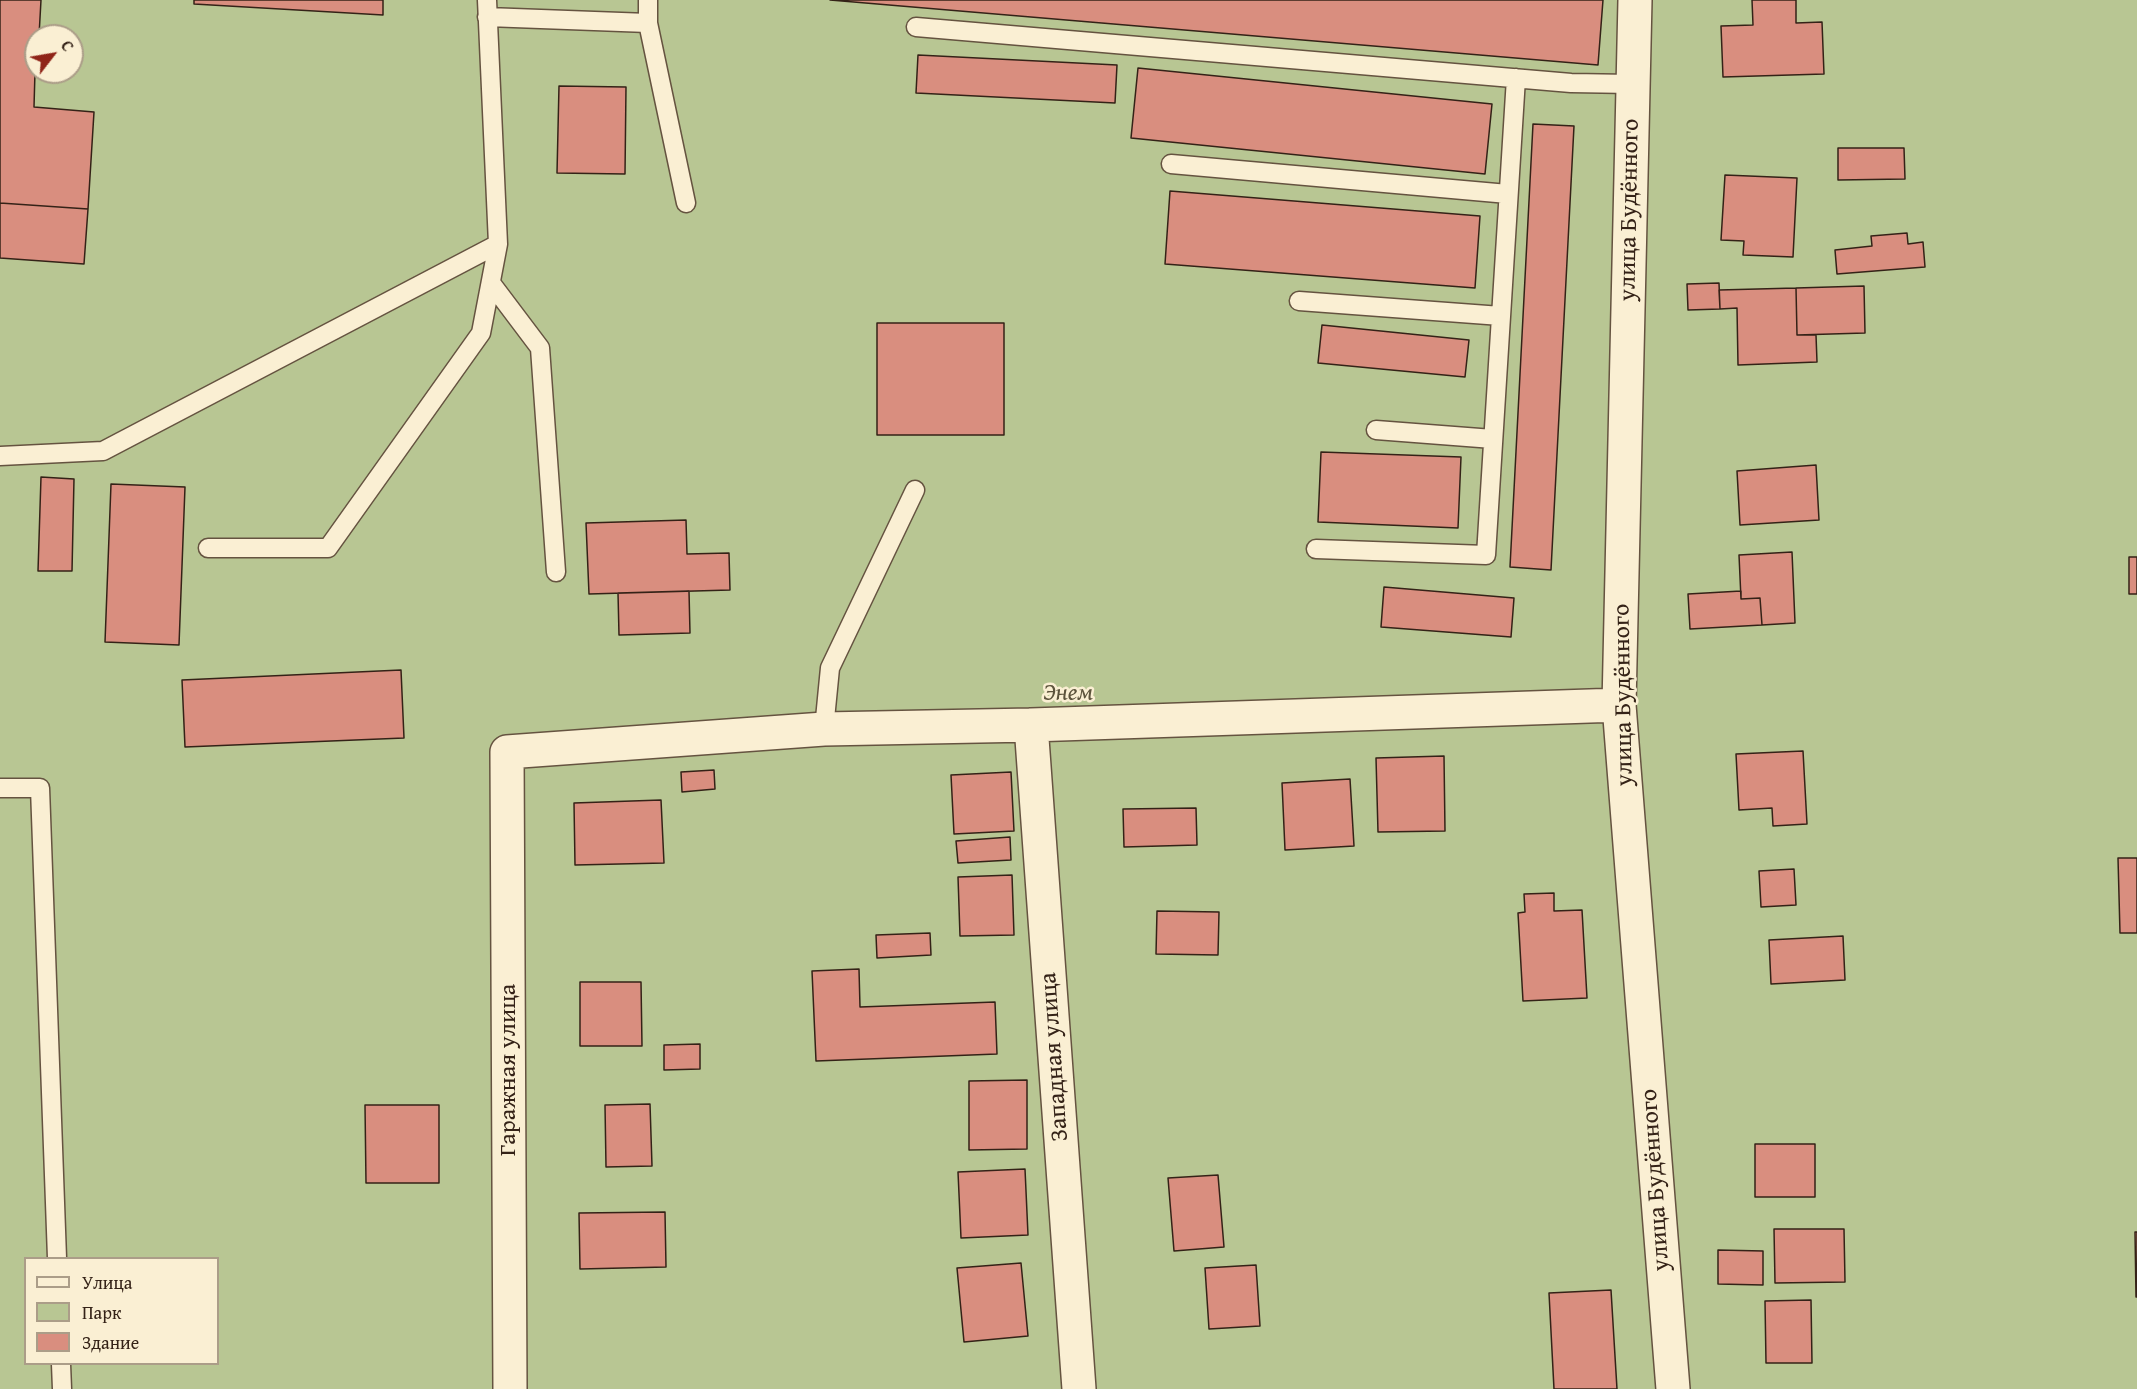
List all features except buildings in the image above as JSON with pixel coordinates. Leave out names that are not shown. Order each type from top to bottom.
[{"type":"street","name":"улица Будённого","points":[[1635,0],[1619,705],[1672,1389]]},
{"type":"street","points":[[824,729],[1031,725],[1619,705]]},
{"type":"street","name":"Западная улица","points":[[1031,725],[1078,1389]]},
{"type":"street","name":"Гаражная улица","points":[[510,1389],[507,752],[824,729]]},
{"type":"lane","points":[[648,0],[648,23],[686,203]]},
{"type":"lane","points":[[208,548],[328,548],[482,333],[498,244],[487,8],[648,23]]},
{"type":"lane","points":[[916,27],[1571,83],[1632,84]]},
{"type":"lane","points":[[1316,549],[1486,555],[1516,78]]},
{"type":"lane","points":[[1171,164],[1508,194]]},
{"type":"lane","points":[[0,456],[103,451],[498,244]]},
{"type":"lane","points":[[491,283],[540,348],[556,572]]},
{"type":"lane","points":[[1299,301],[1501,316]]},
{"type":"lane","points":[[1376,430],[1493,438]]},
{"type":"lane","points":[[824,729],[830,668],[915,490]]},
{"type":"lane","points":[[0,788],[40,788],[57,1257]]},
{"type":"lane","points":[[61,1365],[62,1389]]},
{"type":"green space","name":"Энем","points":[[0,0],[2137,0],[2137,1389],[0,1389]]}]
